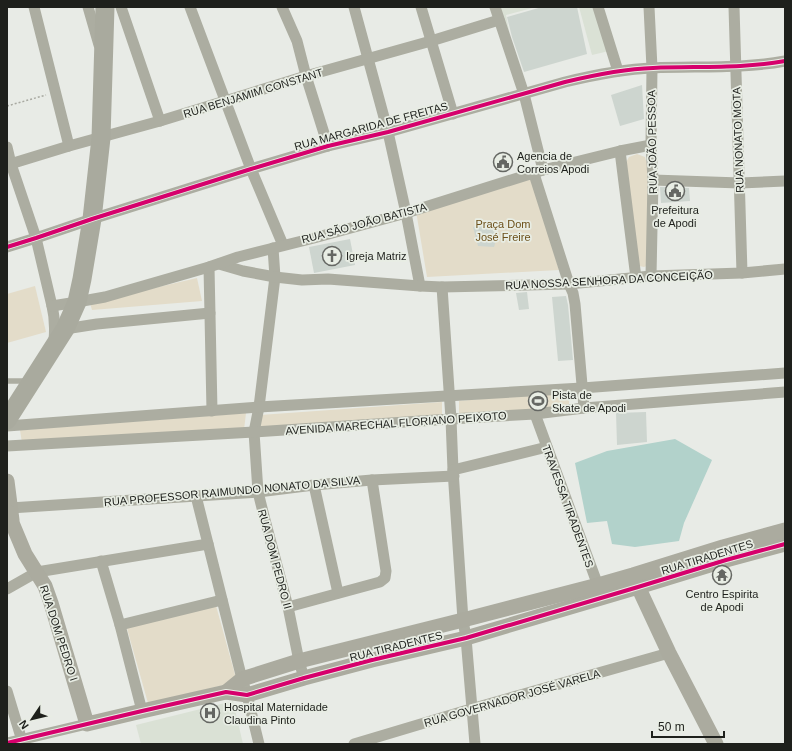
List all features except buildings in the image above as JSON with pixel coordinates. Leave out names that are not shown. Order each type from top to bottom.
[{"type":"highway","points":[[7,420],[65,329],[77,302],[92,218],[101,138],[105,7]]},
{"type":"street","points":[[34,7],[69,146]]},
{"type":"street","points":[[88,7],[103,59]]},
{"type":"street","points":[[121,7],[160,121]]},
{"type":"street","name":"RUA DOM PEDRO II","points":[[190,7],[226,100],[278,247],[259,407],[254,432],[258,492],[288,607],[304,678]]},
{"type":"street","points":[[282,7],[297,40]]},
{"type":"street","points":[[288,7],[306,76],[328,146]]},
{"type":"street","points":[[354,7],[388,132],[420,286]]},
{"type":"street","points":[[421,7],[453,114]]},
{"type":"street","points":[[495,7],[524,94],[538,172],[576,304],[584,408]]},
{"type":"street","points":[[598,7],[618,71]]},
{"type":"street","name":"RUA JOÃO PESSOA","points":[[649,7],[652,68],[651,145],[653,180],[651,276]]},
{"type":"street","name":"RUA NONATO MOTA","points":[[734,7],[742,273]]},
{"type":"street","name":"RUA BENJAMIM CONSTANT","points":[[9,164],[160,121],[306,76],[431,41],[499,20]]},
{"type":"street","name":"RUA MARGARIDA DE FREITAS","points":[[7,247],[92,218],[328,146],[388,132],[594,75],[652,68],[736,66],[785,61]]},
{"type":"street","name":"RUA SÃO JOÃO BATISTA","points":[[52,306],[105,297],[214,266],[238,256],[406,213],[538,172],[620,151],[651,145]]},
{"type":"street","points":[[7,147],[9,164],[36,238],[54,314],[55,326],[53,347]]},
{"type":"street","points":[[620,151],[636,278]]},
{"type":"street","points":[[653,180],[740,183],[785,181]]},
{"type":"street","points":[[212,411],[210,313],[214,266]]},
{"type":"street","name":"RUA NOSSA SENHORA DA CONCEIÇÃO","points":[[214,266],[275,277],[302,280],[328,279],[442,287],[569,284],[651,276],[742,273],[785,269]]},
{"type":"street","points":[[442,287],[463,620],[466,638],[475,744]]},
{"type":"street","points":[[65,329],[97,324],[210,313]]},
{"type":"street","name":"AVENIDA MARECHAL FLORIANO PEIXOTO","points":[[7,426],[259,407],[582,388],[785,373]]},
{"type":"street","name":"AVENIDA MARECHAL FLORIANO PEIXOTO","points":[[7,446],[535,414],[584,408],[785,392]]},
{"type":"street","name":"TRAVESSA TIRADENTES","points":[[535,414],[600,591]]},
{"type":"street","name":"RUA PROFESSOR RAIMUNDO NONATO DA SILVA","points":[[9,513],[196,496],[258,492],[314,485],[453,473],[547,447]]},
{"type":"street","points":[[288,607],[384,580],[386,571],[372,480]]},
{"type":"street","name":"RUA DOM PEDRO I","points":[[7,481],[9,513],[18,540],[45,586],[87,724]]},
{"type":"street","points":[[314,485],[338,593]]},
{"type":"street","points":[[196,496],[259,744]]},
{"type":"street","name":"RUA TIRADENTES","points":[[226,692],[242,679],[299,661],[463,620],[600,591],[724,553],[785,530]]},
{"type":"street","points":[[7,589],[37,572],[208,544]]},
{"type":"street","name":"RUA TIRADENTES","points":[[724,553],[785,544]]},
{"type":"street","points":[[101,561],[120,625],[142,711]]},
{"type":"street","points":[[636,581],[669,653],[716,744]]},
{"type":"street","name":"RUA TIRADENTES","points":[[7,743],[22,742],[87,724],[226,692],[247,695],[372,660],[466,638],[600,591]]},
{"type":"street","points":[[120,625],[222,600]]},
{"type":"street","points":[[367,644],[372,660]]},
{"type":"street","name":"RUA GOVERNADOR JOSÉ VARELA","points":[[354,744],[669,653]]},
{"type":"street","points":[[7,691],[22,742]]},
{"type":"lane","points":[[7,381],[31,382]]},
{"type":"path","points":[[7,106],[56,93]]},
{"type":"shaded area","points":[[536,7],[506,15],[510,36],[500,8]]},
{"type":"shaded area","points":[[579,7],[594,7],[609,51],[592,55]]},
{"type":"shaded area","name":"Hospital Maternidade Claudina Pinto","points":[[233,701],[243,744],[141,744],[136,725]]},
{"type":"green space","points":[[637,154],[645,157],[648,168],[649,265],[644,267],[639,266],[625,164],[629,157]]},
{"type":"green space","name":"Praça Dom José Freire","points":[[532,179],[559,270],[427,277],[416,211]]},
{"type":"green space","points":[[197,278],[202,301],[92,310],[90,303]]},
{"type":"green space","points":[[35,286],[46,332],[7,343],[7,294]]},
{"type":"green space","points":[[569,391],[569,406],[459,416],[459,401]]},
{"type":"green space","points":[[442,402],[442,415],[259,427],[260,415]]},
{"type":"green space","points":[[246,413],[244,430],[22,443],[20,430]]},
{"type":"green space","points":[[215,602],[237,682],[148,703],[126,625]]},
{"type":"water","points":[[675,439],[712,460],[684,523],[679,541],[635,547],[612,544],[607,521],[587,523],[575,463],[607,451]]},
{"type":"cycle path","points":[[7,247],[328,146],[388,132],[565,82],[620,71],[669,67],[753,65],[785,61]]},
{"type":"cycle path","points":[[7,743],[226,692],[247,695],[372,660],[466,638],[726,560],[785,544]]},
{"type":"place","name":"Agencia de Correios Apodi","points":[[503,162]]},
{"type":"place","name":"Prefeitura de Apodi","points":[[675,191]]},
{"type":"place","name":"Igreja Matriz","points":[[332,256]]},
{"type":"place","name":"Pista de Skate de Apodi","points":[[538,401]]},
{"type":"place","name":"Centro Espirita de Apodi","points":[[722,575]]},
{"type":"place","name":"Hospital Maternidade Claudina Pinto","points":[[210,713]]}]
